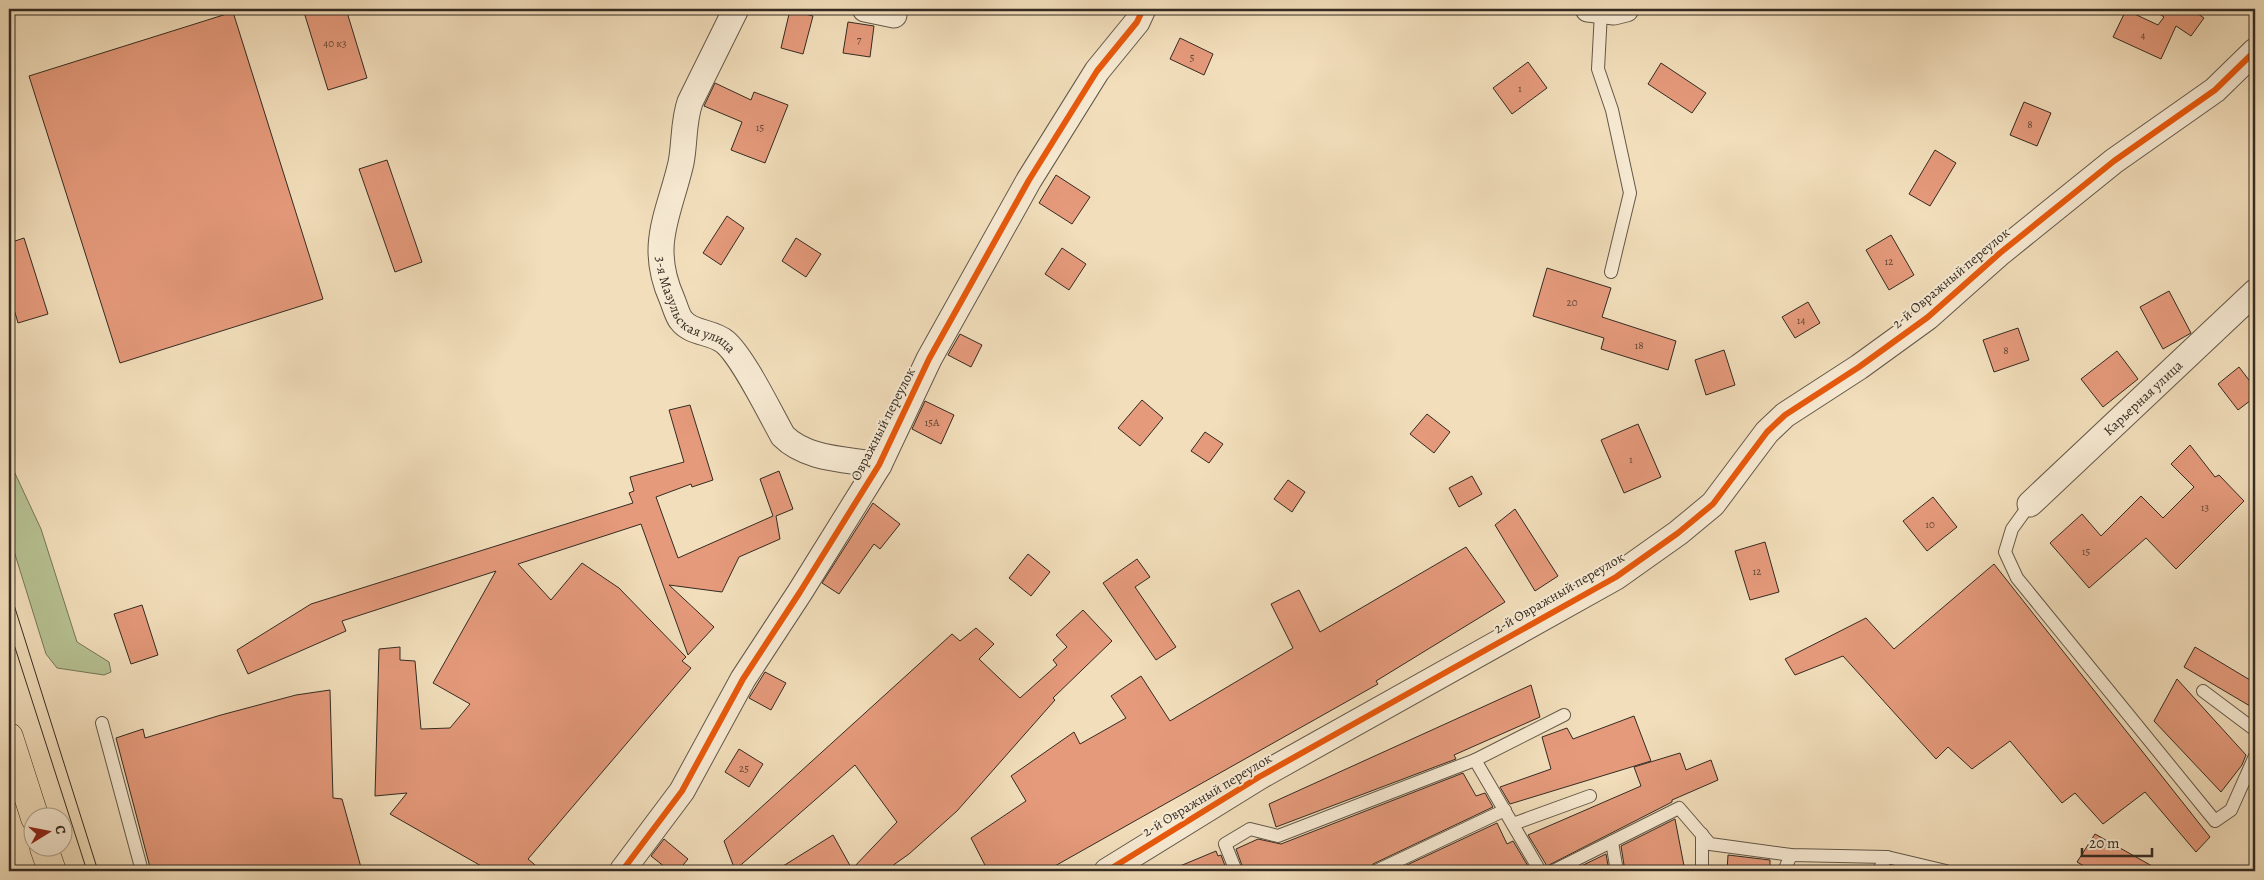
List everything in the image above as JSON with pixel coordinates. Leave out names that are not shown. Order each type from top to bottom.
[{"type":"main road","points":[[9,737],[31,808]]},
{"type":"main road","points":[[47,858],[52,871]]},
{"type":"street","name":"3-я Мазульская улица","points":[[736,9],[684,118],[681,162],[664,216],[660,244],[662,265],[668,289],[682,320],[690,328],[714,335],[734,351],[783,436],[792,445],[822,456],[879,464]]},
{"type":"street","points":[[866,9],[894,15]]},
{"type":"street","name":"Овражный переулок","points":[[622,871],[682,791],[743,679],[800,592],[879,464],[929,359],[1029,180],[1097,71],[1137,22],[1144,9]]},
{"type":"street","points":[[1595,10],[1614,12],[1626,9]]},
{"type":"street","name":"2-й Овражный переулок","points":[[1107,871],[1259,777],[1616,577],[1678,533],[1713,504],[1767,432],[1785,415],[1859,367],[1928,317],[2000,253],[2114,161],[2214,90],[2255,50]]},
{"type":"street","name":"Карьерная улица","points":[[2030,504],[2255,292]]},
{"type":"lane","points":[[1595,10],[1598,70],[1612,110],[1630,193],[1610,272]]},
{"type":"lane","points":[[2030,504],[2012,529],[2005,552],[2017,578],[2215,821],[2231,810],[2255,756]]},
{"type":"lane","points":[[2203,691],[2255,730]]},
{"type":"lane","points":[[1236,871],[1225,844],[1250,829],[1278,836],[1475,760],[1564,715]]},
{"type":"lane","points":[[102,723],[142,871]]},
{"type":"lane","points":[[1475,760],[1540,871]]},
{"type":"lane","points":[[1513,824],[1590,796]]},
{"type":"lane","points":[[1552,871],[1679,808],[1710,844],[1792,855],[1887,857],[1946,871]]},
{"type":"lane","points":[[1376,871],[1505,810]]},
{"type":"lane","points":[[1702,834],[1702,871]]},
{"type":"lane","points":[[1612,842],[1617,871]]},
{"type":"lane","points":[[1784,871],[1792,855]]},
{"type":"lane","points":[[1878,871],[1887,857]]},
{"type":"green space","points":[[9,468],[13,469],[41,529],[77,642],[109,662],[111,672],[104,675],[57,668],[46,654],[9,535]]},
{"type":"building","points":[[303,9],[346,9],[367,78],[328,90]]},
{"type":"building","points":[[2152,9],[2191,9],[2204,18],[2191,36],[2176,26],[2161,59],[2113,37],[2126,10],[2158,25],[2164,17]]},
{"type":"building","points":[[790,10],[813,16],[803,54],[781,48]]},
{"type":"building","points":[[233,12],[323,299],[120,363],[29,76]]},
{"type":"building","points":[[848,22],[874,26],[870,57],[843,53]]},
{"type":"building","points":[[1180,38],[1213,54],[1204,75],[1170,59]]},
{"type":"building","points":[[1528,62],[1547,88],[1512,114],[1493,88]]},
{"type":"building","points":[[1661,63],[1706,93],[1692,113],[1648,84]]},
{"type":"building","points":[[715,83],[751,100],[754,92],[788,105],[765,163],[731,150],[742,122],[704,106]]},
{"type":"building","points":[[2024,102],[2051,113],[2037,146],[2010,135]]},
{"type":"building","points":[[1935,150],[1956,163],[1930,206],[1909,194]]},
{"type":"building","points":[[387,160],[422,262],[395,272],[359,169]]},
{"type":"building","points":[[1056,175],[1090,197],[1072,224],[1039,203]]},
{"type":"building","points":[[727,216],[744,228],[721,265],[703,253]]},
{"type":"building","points":[[1891,235],[1914,275],[1889,290],[1866,250]]},
{"type":"building","points":[[24,238],[48,314],[18,323],[9,292],[9,243]]},
{"type":"building","points":[[796,238],[821,254],[806,277],[782,261]]},
{"type":"building","points":[[1062,248],[1086,264],[1069,290],[1045,274]]},
{"type":"building","points":[[1547,268],[1611,288],[1602,317],[1676,341],[1668,370],[1601,349],[1604,338],[1533,316]]},
{"type":"building","points":[[2169,291],[2191,333],[2163,349],[2140,307]]},
{"type":"building","points":[[1808,302],[1820,323],[1795,338],[1782,317]]},
{"type":"building","points":[[2018,328],[2029,360],[1994,372],[1983,340]]},
{"type":"building","points":[[960,334],[982,345],[971,367],[948,355]]},
{"type":"building","points":[[1724,350],[1735,385],[1706,395],[1695,360]]},
{"type":"building","points":[[2117,351],[2138,379],[2103,407],[2081,379]]},
{"type":"building","points":[[2239,367],[2255,388],[2255,397],[2238,410],[2218,384]]},
{"type":"building","points":[[1142,400],[1163,418],[1140,446],[1118,428]]},
{"type":"building","points":[[925,401],[954,415],[941,444],[912,429]]},
{"type":"building","points":[[690,405],[713,480],[692,487],[691,484],[656,497],[678,558],[773,516],[760,479],[779,471],[793,509],[776,516],[780,539],[739,557],[722,592],[669,585],[714,627],[688,655],[641,524],[518,564],[551,600],[582,563],[619,588],[686,657],[682,661],[691,668],[528,859],[542,871],[490,871],[390,814],[407,793],[375,796],[379,649],[400,647],[400,660],[415,661],[421,729],[450,728],[470,704],[433,683],[496,571],[342,621],[346,631],[248,674],[237,650],[311,604],[633,503],[629,493],[634,491],[630,477],[684,462],[669,410]]},
{"type":"building","points":[[1427,414],[1450,432],[1434,453],[1410,434]]},
{"type":"building","points":[[1638,424],[1661,477],[1624,493],[1601,440]]},
{"type":"building","points":[[1205,432],[1223,444],[1209,463],[1191,451]]},
{"type":"building","points":[[2190,445],[2215,477],[2219,475],[2244,501],[2176,569],[2146,538],[2089,588],[2050,543],[2082,514],[2101,536],[2141,496],[2163,518],[2194,487],[2171,464]]},
{"type":"building","points":[[1472,476],[1482,494],[1459,507],[1449,488]]},
{"type":"building","points":[[1288,480],[1305,492],[1292,512],[1274,499]]},
{"type":"building","points":[[1933,497],[1957,527],[1927,551],[1903,521]]},
{"type":"building","points":[[873,503],[900,524],[880,549],[874,544],[839,594],[822,583]]},
{"type":"building","points":[[1515,509],[1558,576],[1535,591],[1495,525]]},
{"type":"building","points":[[1765,542],[1779,592],[1750,600],[1735,551]]},
{"type":"building","points":[[1466,547],[1505,602],[1376,681],[1378,684],[1046,871],[988,871],[971,838],[1026,801],[1011,776],[1074,732],[1080,744],[1126,718],[1111,696],[1141,676],[1170,721],[1293,648],[1271,604],[1299,590],[1320,632]]},
{"type":"building","points":[[1028,554],[1050,572],[1031,596],[1009,578]]},
{"type":"building","points":[[1137,559],[1150,577],[1135,587],[1176,647],[1156,660],[1103,583]]},
{"type":"building","points":[[1994,564],[2210,837],[2196,852],[2145,792],[2103,824],[2075,793],[2062,803],[2010,741],[1972,769],[1948,747],[1936,759],[1843,656],[1795,675],[1785,659],[1866,618],[1894,649]]},
{"type":"building","points":[[142,605],[158,655],[131,664],[114,614]]},
{"type":"building","points":[[1083,610],[1112,641],[1053,698],[1055,700],[957,811],[909,854],[885,871],[775,871],[833,835],[852,869],[897,822],[855,765],[735,870],[724,841],[952,634],[960,641],[976,628],[994,644],[979,659],[1020,698],[1057,665],[1053,660],[1067,647],[1056,635]]},
{"type":"building","points":[[2195,647],[2255,683],[2255,709],[2184,667]]},
{"type":"building","points":[[765,672],[786,683],[771,710],[749,698]]},
{"type":"building","points":[[2177,679],[2246,755],[2242,765],[2221,792],[2154,721]]},
{"type":"building","points":[[1531,685],[1540,717],[1454,755],[1456,759],[1276,827],[1269,804]]},
{"type":"building","points":[[330,690],[333,798],[342,799],[362,871],[151,871],[116,738],[143,729],[145,738],[296,695]]},
{"type":"building","points":[[1634,716],[1651,761],[1510,804],[1500,787],[1551,769],[1542,737],[1567,728],[1573,739]]},
{"type":"building","points":[[739,749],[763,764],[749,787],[725,772]]},
{"type":"building","points":[[1680,753],[1686,770],[1711,760],[1718,780],[1672,800],[1672,802],[1547,866],[1528,835],[1641,786],[1634,767]]},
{"type":"building","points":[[1463,773],[1476,796],[1485,793],[1493,807],[1373,864],[1368,871],[1244,871],[1236,849],[1258,839],[1281,844]]},
{"type":"building","points":[[1675,819],[1685,871],[1625,871],[1621,846]]},
{"type":"building","points":[[1497,823],[1507,844],[1513,841],[1531,871],[1394,871]]},
{"type":"building","points":[[2095,834],[2161,871],[2093,871],[2077,862]]},
{"type":"building","points":[[664,839],[688,859],[678,871],[670,871],[651,856]]},
{"type":"building","points":[[1216,851],[1218,856],[1221,855],[1227,871],[1168,871]]},
{"type":"building","points":[[1606,854],[1609,871],[1571,871]]},
{"type":"building","points":[[1728,855],[1770,860],[1770,871],[1727,871]]},
{"type":"tram line","points":[[9,589],[98,871]]},
{"type":"tram line","points":[[9,629],[87,871]]},
{"type":"cycle path","points":[[622,871],[682,791],[743,679],[879,465],[929,359],[1029,180],[1097,71],[1137,22],[1143,9]]},
{"type":"cycle path","points":[[1107,871],[1259,777],[1616,577],[1678,533],[1713,504],[1767,432],[1785,415],[1859,367],[1928,317],[2000,253],[2114,161],[2215,90],[2255,51]]}]
